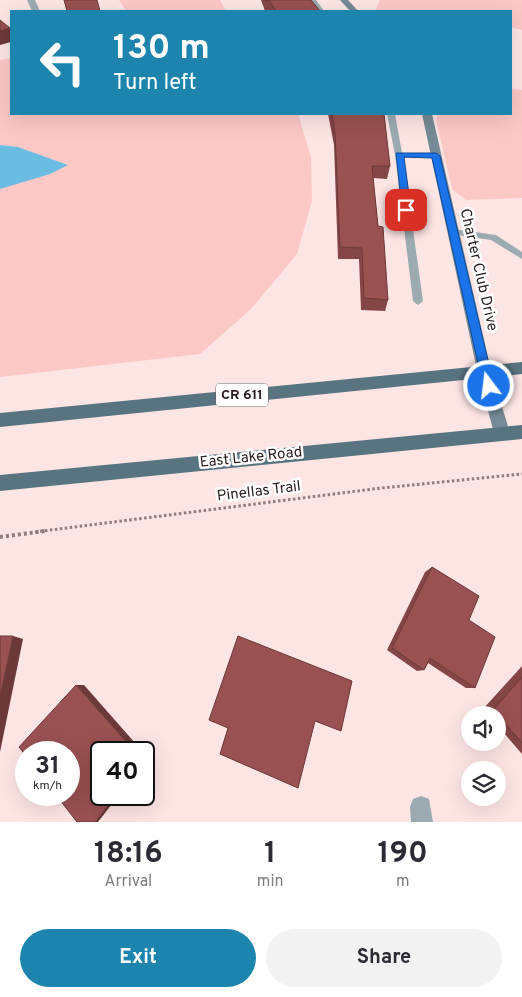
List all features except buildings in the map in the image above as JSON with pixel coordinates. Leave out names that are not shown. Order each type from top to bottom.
[{"type":"main road","name":"CR 611","points":[[0,420],[484,370],[522,368]]},
{"type":"main road","name":"East Lake Road","points":[[0,483],[522,432]]},
{"type":"street","points":[[344,0],[353,10]]},
{"type":"street","name":"Charter Club Drive","points":[[426,115],[484,370],[502,433]]},
{"type":"lane","points":[[391,115],[399,155],[418,302]]},
{"type":"lane","points":[[399,155],[436,156]]},
{"type":"lane","points":[[453,232],[493,237],[522,256]]},
{"type":"path","name":"Pinellas Trail","points":[[0,537],[381,488],[522,474]]},
{"type":"shaded area","points":[[119,0],[220,0],[225,10],[125,10]]},
{"type":"shaded area","points":[[380,0],[522,0],[522,30],[512,27],[512,10],[375,10]]},
{"type":"shaded area","points":[[10,58],[10,115],[298,115],[311,157],[312,201],[297,254],[251,309],[200,354],[0,377],[0,189],[68,165],[18,147],[0,145],[0,60]]},
{"type":"shaded area","points":[[512,89],[522,90],[522,198],[466,200],[452,189],[436,120],[438,115],[512,115]]},
{"type":"water","points":[[0,145],[18,147],[68,165],[50,174],[0,189]]},
{"type":"route","points":[[406,210],[399,155],[436,156],[489,386]]}]
